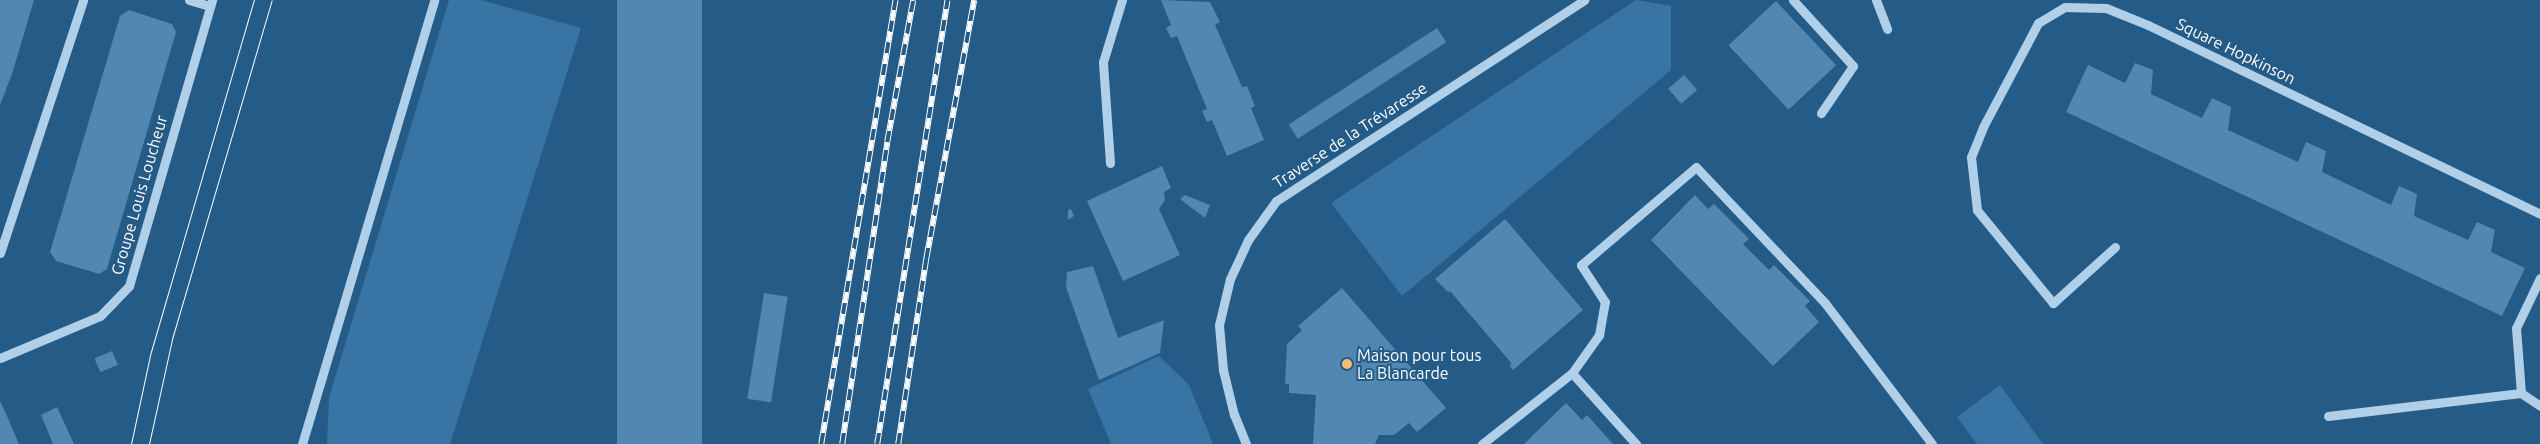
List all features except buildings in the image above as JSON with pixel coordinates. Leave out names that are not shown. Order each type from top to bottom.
[{"type":"street","points":[[0,253],[83,0]]},
{"type":"street","points":[[189,0],[211,3]]},
{"type":"street","points":[[302,444],[434,0]]},
{"type":"street","points":[[1110,163],[1103,62],[1122,0]]},
{"type":"street","name":"Traverse de la Trévaresse","points":[[1246,444],[1234,415],[1223,370],[1219,325],[1234,271],[1248,240],[1276,201],[1584,0]]},
{"type":"street","points":[[1793,0],[1853,66],[1821,113]]},
{"type":"street","points":[[1876,0],[1887,29]]},
{"type":"street","name":"Groupe Louis Loucheur","points":[[0,356],[100,316],[129,286],[211,3]]},
{"type":"street","name":"Square Hopkinson","points":[[2115,247],[2053,303],[1978,210],[1970,157],[1983,127],[2038,23],[2064,7],[2106,8],[2148,25],[2540,214]]},
{"type":"street","points":[[1482,444],[1572,373],[1599,335],[1606,302],[1581,266],[1696,167],[1825,303],[1932,444]]},
{"type":"street","points":[[2521,393],[2516,328],[2540,278]]},
{"type":"street","points":[[1572,373],[1636,444]]},
{"type":"street","points":[[2328,416],[2521,393],[2540,406]]},
{"type":"shaded area","points":[[449,0],[481,0],[581,28],[450,444],[327,444],[329,398]]},
{"type":"shaded area","points":[[1636,0],[1671,6],[1671,70],[1402,296],[1331,203]]},
{"type":"shaded area","points":[[1159,356],[1189,385],[1213,444],[1111,444],[1088,389]]},
{"type":"shaded area","points":[[2000,385],[2043,444],[1977,444],[1957,417]]},
{"type":"tram line","points":[[131,444],[150,355],[254,0]]},
{"type":"tram line","points":[[149,444],[172,339],[272,0]]},
{"type":"railway","points":[[821,444],[895,0]]},
{"type":"railway","points":[[842,444],[887,142],[913,0]]},
{"type":"railway","points":[[877,444],[947,0]]},
{"type":"railway","points":[[898,444],[926,259],[974,0]]},
{"type":"place","name":"Maison pour tous La Blancarde","points":[[1347,364]]}]
